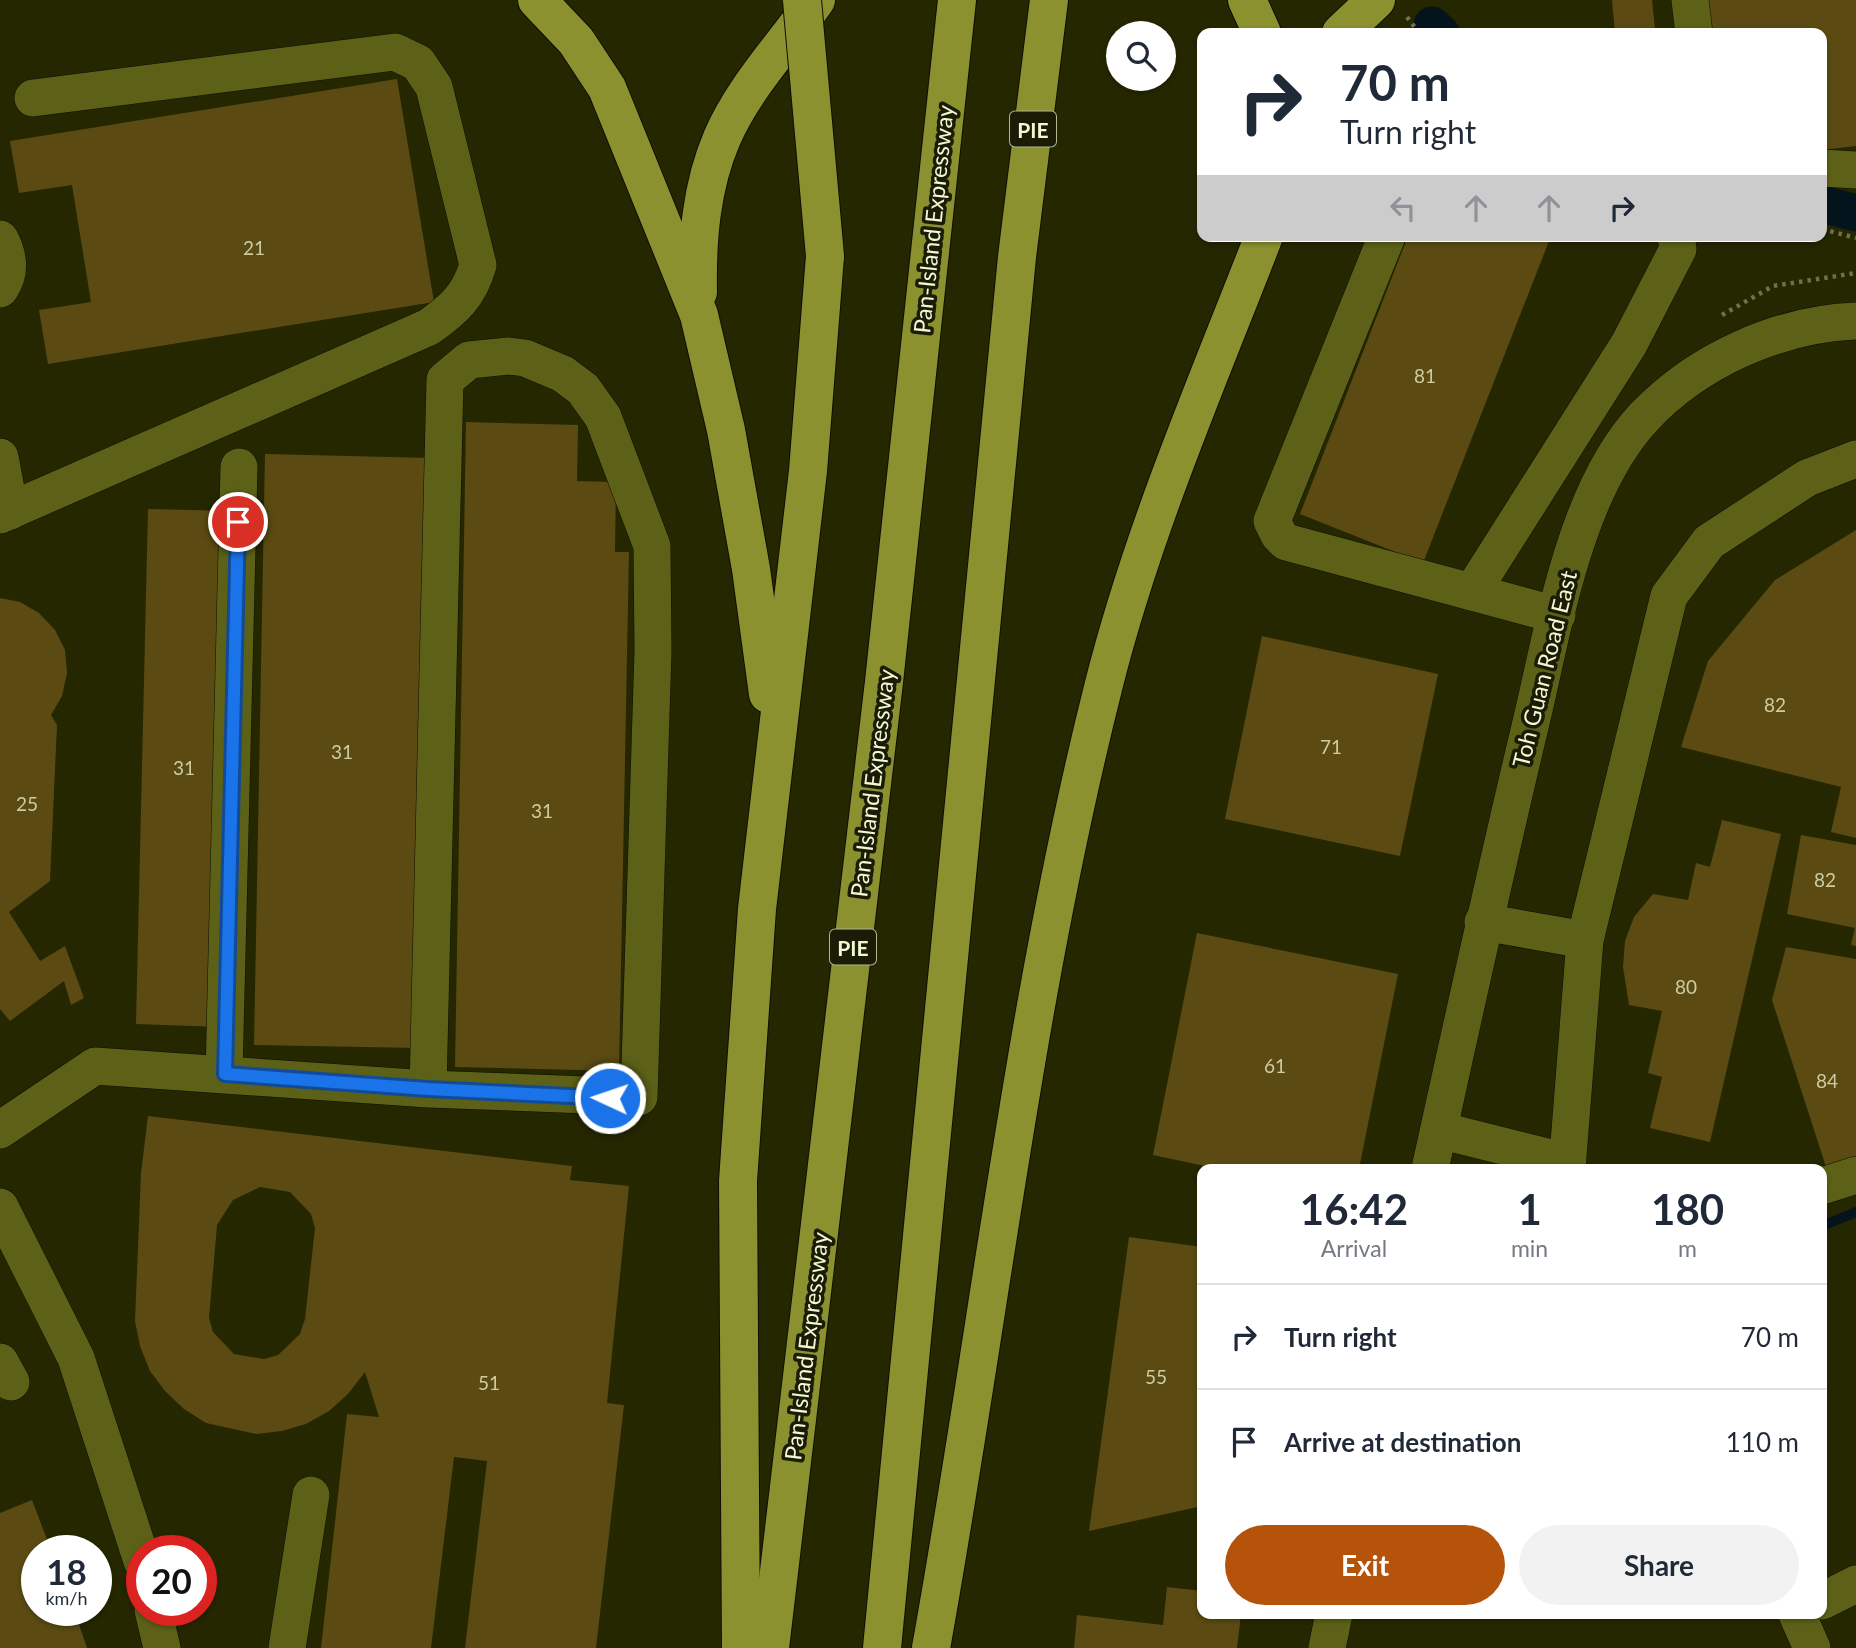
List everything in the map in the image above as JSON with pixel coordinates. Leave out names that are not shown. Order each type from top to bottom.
[{"type":"highway","points":[[537,0],[576,41],[607,88],[699,315],[726,430],[751,569],[775,751]]},
{"type":"highway","points":[[741,1648],[738,1181],[757,909],[808,471],[825,256],[802,0]]},
{"type":"highway","points":[[699,315],[697,241],[706,191],[722,138],[752,87],[816,0]]},
{"type":"highway","name":"Pan-Island Expressway","points":[[770,1648],[882,696],[957,0]]},
{"type":"highway","name":"PIE","points":[[882,1648],[1017,257],[1049,0]]},
{"type":"highway","points":[[1247,0],[1260,28]]},
{"type":"highway","points":[[1346,28],[1377,0]]},
{"type":"highway","points":[[931,1648],[1041,977],[1056,895],[1104,682],[1129,597],[1192,421],[1262,242]]},
{"type":"street","points":[[1690,0],[1693,28]]},
{"type":"street","points":[[0,457],[5,513],[429,327],[457,307],[472,287],[478,265],[433,87],[418,63],[396,52],[33,98]]},
{"type":"street","points":[[1827,167],[1856,170]]},
{"type":"street","points":[[0,239],[7,255],[8,269],[0,289]]},
{"type":"street","points":[[1385,242],[1272,521],[1286,542],[1558,615]]},
{"type":"street","points":[[1472,592],[1629,344],[1678,249],[1677,242]]},
{"type":"street","name":"Toh Guan Road East","points":[[1431,1164],[1483,922],[1572,556],[1603,476],[1644,417],[1694,376],[1738,350],[1795,328],[1856,321]]},
{"type":"street","points":[[0,1129],[92,1066],[428,1089],[636,1099],[639,1097],[653,651],[652,546],[603,417],[583,389],[563,374],[525,358],[509,356],[469,360],[445,380],[428,1089]]},
{"type":"street","points":[[1567,1164],[1585,940],[1668,596],[1709,542],[1807,478],[1856,458]]},
{"type":"street","points":[[225,1074],[239,467]]},
{"type":"street","points":[[1483,922],[1585,940]]},
{"type":"street","points":[[1439,1130],[1563,1164]]},
{"type":"street","points":[[1827,1184],[1856,1175]]},
{"type":"street","points":[[0,1207],[76,1359],[134,1535]]},
{"type":"street","points":[[287,1648],[311,1495]]},
{"type":"street","points":[[1827,1598],[1856,1584]]},
{"type":"street","points":[[1327,1648],[1333,1619]]},
{"type":"street","points":[[1799,1619],[1812,1648]]},
{"type":"street","points":[[157,1626],[162,1648]]},
{"type":"path","points":[[1827,230],[1856,238]]},
{"type":"building","points":[[1612,0],[1652,0],[1655,28],[1615,28]]},
{"type":"building","points":[[1706,0],[1856,0],[1856,146],[1827,149],[1827,28],[1709,28]]},
{"type":"building","points":[[397,79],[434,302],[48,364],[39,310],[91,302],[72,185],[19,193],[10,141]]},
{"type":"building","points":[[1406,242],[1549,242],[1423,563],[1300,514]]},
{"type":"building","points":[[466,422],[578,425],[577,481],[616,482],[615,552],[629,552],[619,1071],[455,1067]]},
{"type":"building","points":[[265,454],[431,458],[419,1048],[254,1045]]},
{"type":"building","points":[[148,509],[232,511],[220,1027],[136,1024]]},
{"type":"building","points":[[1856,530],[1856,838],[1831,832],[1841,787],[1681,747],[1708,661],[1775,580]]},
{"type":"building","points":[[0,598],[20,602],[39,613],[55,630],[65,650],[67,673],[62,696],[51,715],[57,725],[50,881],[9,912],[40,961],[65,946],[84,998],[71,1005],[64,981],[10,1021],[0,1009]]},
{"type":"building","points":[[1262,636],[1438,674],[1400,856],[1225,819]]},
{"type":"building","points":[[1722,820],[1781,834],[1710,1142],[1650,1128],[1662,1077],[1648,1073],[1662,1011],[1629,1005],[1623,967],[1625,941],[1634,917],[1653,894],[1688,900],[1696,863],[1710,867]]},
{"type":"building","points":[[1801,835],[1856,845],[1856,946],[1851,945],[1855,928],[1787,914]]},
{"type":"building","points":[[1197,933],[1398,974],[1360,1164],[1197,1164],[1153,1155]]},
{"type":"building","points":[[1786,947],[1856,959],[1856,1160],[1827,1170],[1772,1000]]},
{"type":"building","points":[[148,1116],[572,1166],[570,1180],[629,1186],[607,1403],[624,1405],[596,1648],[465,1648],[487,1461],[454,1457],[431,1648],[321,1648],[347,1414],[379,1417],[365,1372],[348,1394],[329,1411],[306,1424],[282,1431],[256,1434],[206,1423],[184,1409],[165,1391],[150,1371],[140,1346],[135,1321],[141,1173]],"holes":[[[260,1187],[290,1192],[311,1214],[315,1228],[305,1319],[300,1334],[278,1355],[264,1359],[234,1354],[213,1332],[209,1318],[217,1225],[233,1200]]]},
{"type":"building","points":[[1129,1237],[1197,1246],[1197,1507],[1089,1531]]},
{"type":"building","points":[[32,1500],[45,1535],[21,1535],[21,1626],[79,1626],[87,1648],[0,1648],[0,1513]]},
{"type":"building","points":[[1167,1587],[1197,1590],[1197,1619],[1240,1619],[1237,1648],[1074,1648],[1077,1615],[1163,1625]]},
{"type":"waterway","points":[[1432,25],[1435,28]]},
{"type":"waterway","points":[[1827,205],[1856,213]]},
{"type":"waterway","points":[[1827,1224],[1856,1212]]},
{"type":"route","points":[[238,522],[225,1074],[428,1089],[610,1098]]}]
